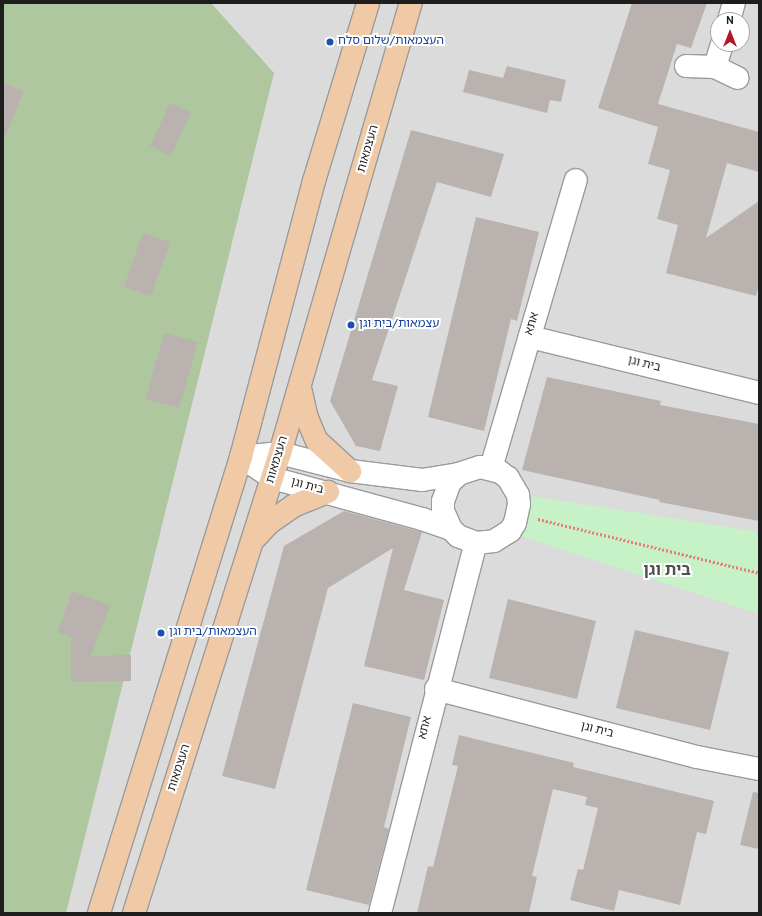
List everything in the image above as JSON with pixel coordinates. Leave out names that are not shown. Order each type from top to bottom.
[{"type":"main road","points":[[99,913],[241,457],[314,181],[368,3]]},
{"type":"main road","name":"העצמאות","points":[[134,913],[280,453],[411,3]]},
{"type":"main road","points":[[300,386],[307,418],[317,441],[350,471]]},
{"type":"main road","points":[[252,540],[269,524],[293,506],[328,492]]},
{"type":"street","points":[[715,68],[720,52]]},
{"type":"street","points":[[686,66],[715,68],[738,78]]},
{"type":"street","name":"אתא","points":[[491,468],[576,180]]},
{"type":"street","name":"בית וגן","points":[[530,337],[759,392]]},
{"type":"street","points":[[241,457],[280,453],[350,471],[422,480],[459,474]]},
{"type":"street","name":"בית וגן","points":[[241,457],[272,478],[328,492],[451,529]]},
{"type":"street","points":[[491,468],[500,472],[514,486],[519,504],[518,514],[515,523],[503,537],[485,543],[476,543],[458,536],[451,529],[443,511],[443,501],[450,482],[459,474],[469,469],[491,468]]},
{"type":"street","name":"אתא","points":[[380,913],[436,689],[476,543]]},
{"type":"street","name":"בית וגן","points":[[436,689],[697,757],[759,769]]},
{"type":"path","points":[[518,514],[759,573]]},
{"type":"shaded area","points":[[3,3],[759,3],[759,913],[3,913]]},
{"type":"green space","points":[[3,3],[211,3],[274,73],[66,913],[3,913]]},
{"type":"green space","points":[[524,495],[759,532],[759,614],[514,534]]},
{"type":"building","points":[[632,3],[707,3],[691,48],[677,44],[658,104],[759,132],[759,172],[727,163],[706,238],[759,201],[759,285],[756,296],[666,273],[678,225],[657,219],[670,170],[648,164],[658,127],[598,108]]},
{"type":"building","points":[[507,66],[566,80],[561,102],[550,100],[547,113],[463,92],[469,70],[503,78]]},
{"type":"building","points":[[3,83],[24,91],[4,140],[3,140]]},
{"type":"building","points":[[170,103],[191,112],[171,156],[150,146]]},
{"type":"building","points":[[411,130],[504,154],[491,197],[437,182],[372,380],[398,386],[380,451],[356,446],[330,401]]},
{"type":"building","points":[[476,217],[539,232],[517,321],[511,319],[484,431],[428,417]]},
{"type":"building","points":[[143,233],[170,242],[151,296],[124,287]]},
{"type":"building","points":[[164,333],[198,342],[179,408],[146,399]]},
{"type":"building","points":[[547,377],[661,401],[660,405],[759,424],[759,521],[659,502],[660,500],[522,470]]},
{"type":"building","points":[[344,511],[422,532],[404,590],[444,600],[424,680],[364,666],[393,548],[328,588],[275,789],[222,776],[284,546]]},
{"type":"building","points":[[72,591],[110,605],[91,656],[131,655],[131,681],[71,682],[71,637],[58,632]]},
{"type":"building","points":[[508,599],[596,621],[577,699],[489,678]]},
{"type":"building","points":[[635,630],[729,652],[710,730],[616,708]]},
{"type":"building","points":[[353,703],[411,717],[384,827],[389,829],[369,905],[306,890]]},
{"type":"building","points":[[459,735],[574,763],[573,767],[714,801],[706,834],[697,832],[680,905],[619,890],[614,911],[570,900],[578,869],[583,870],[598,808],[585,805],[587,797],[553,789],[532,876],[537,877],[529,913],[417,913],[428,866],[433,867],[458,766],[452,765]]},
{"type":"building","points":[[753,792],[759,793],[759,849],[740,845]]},
{"type":"place","name":"העצמאות/שלום סלח","points":[[330,42]]},
{"type":"place","name":"עצמאות/בית וגן","points":[[351,325]]},
{"type":"place","name":"העצמאות/בית וגן","points":[[161,633]]},
{"type":"district","name":"בית וגן","points":[[667,571]]}]
